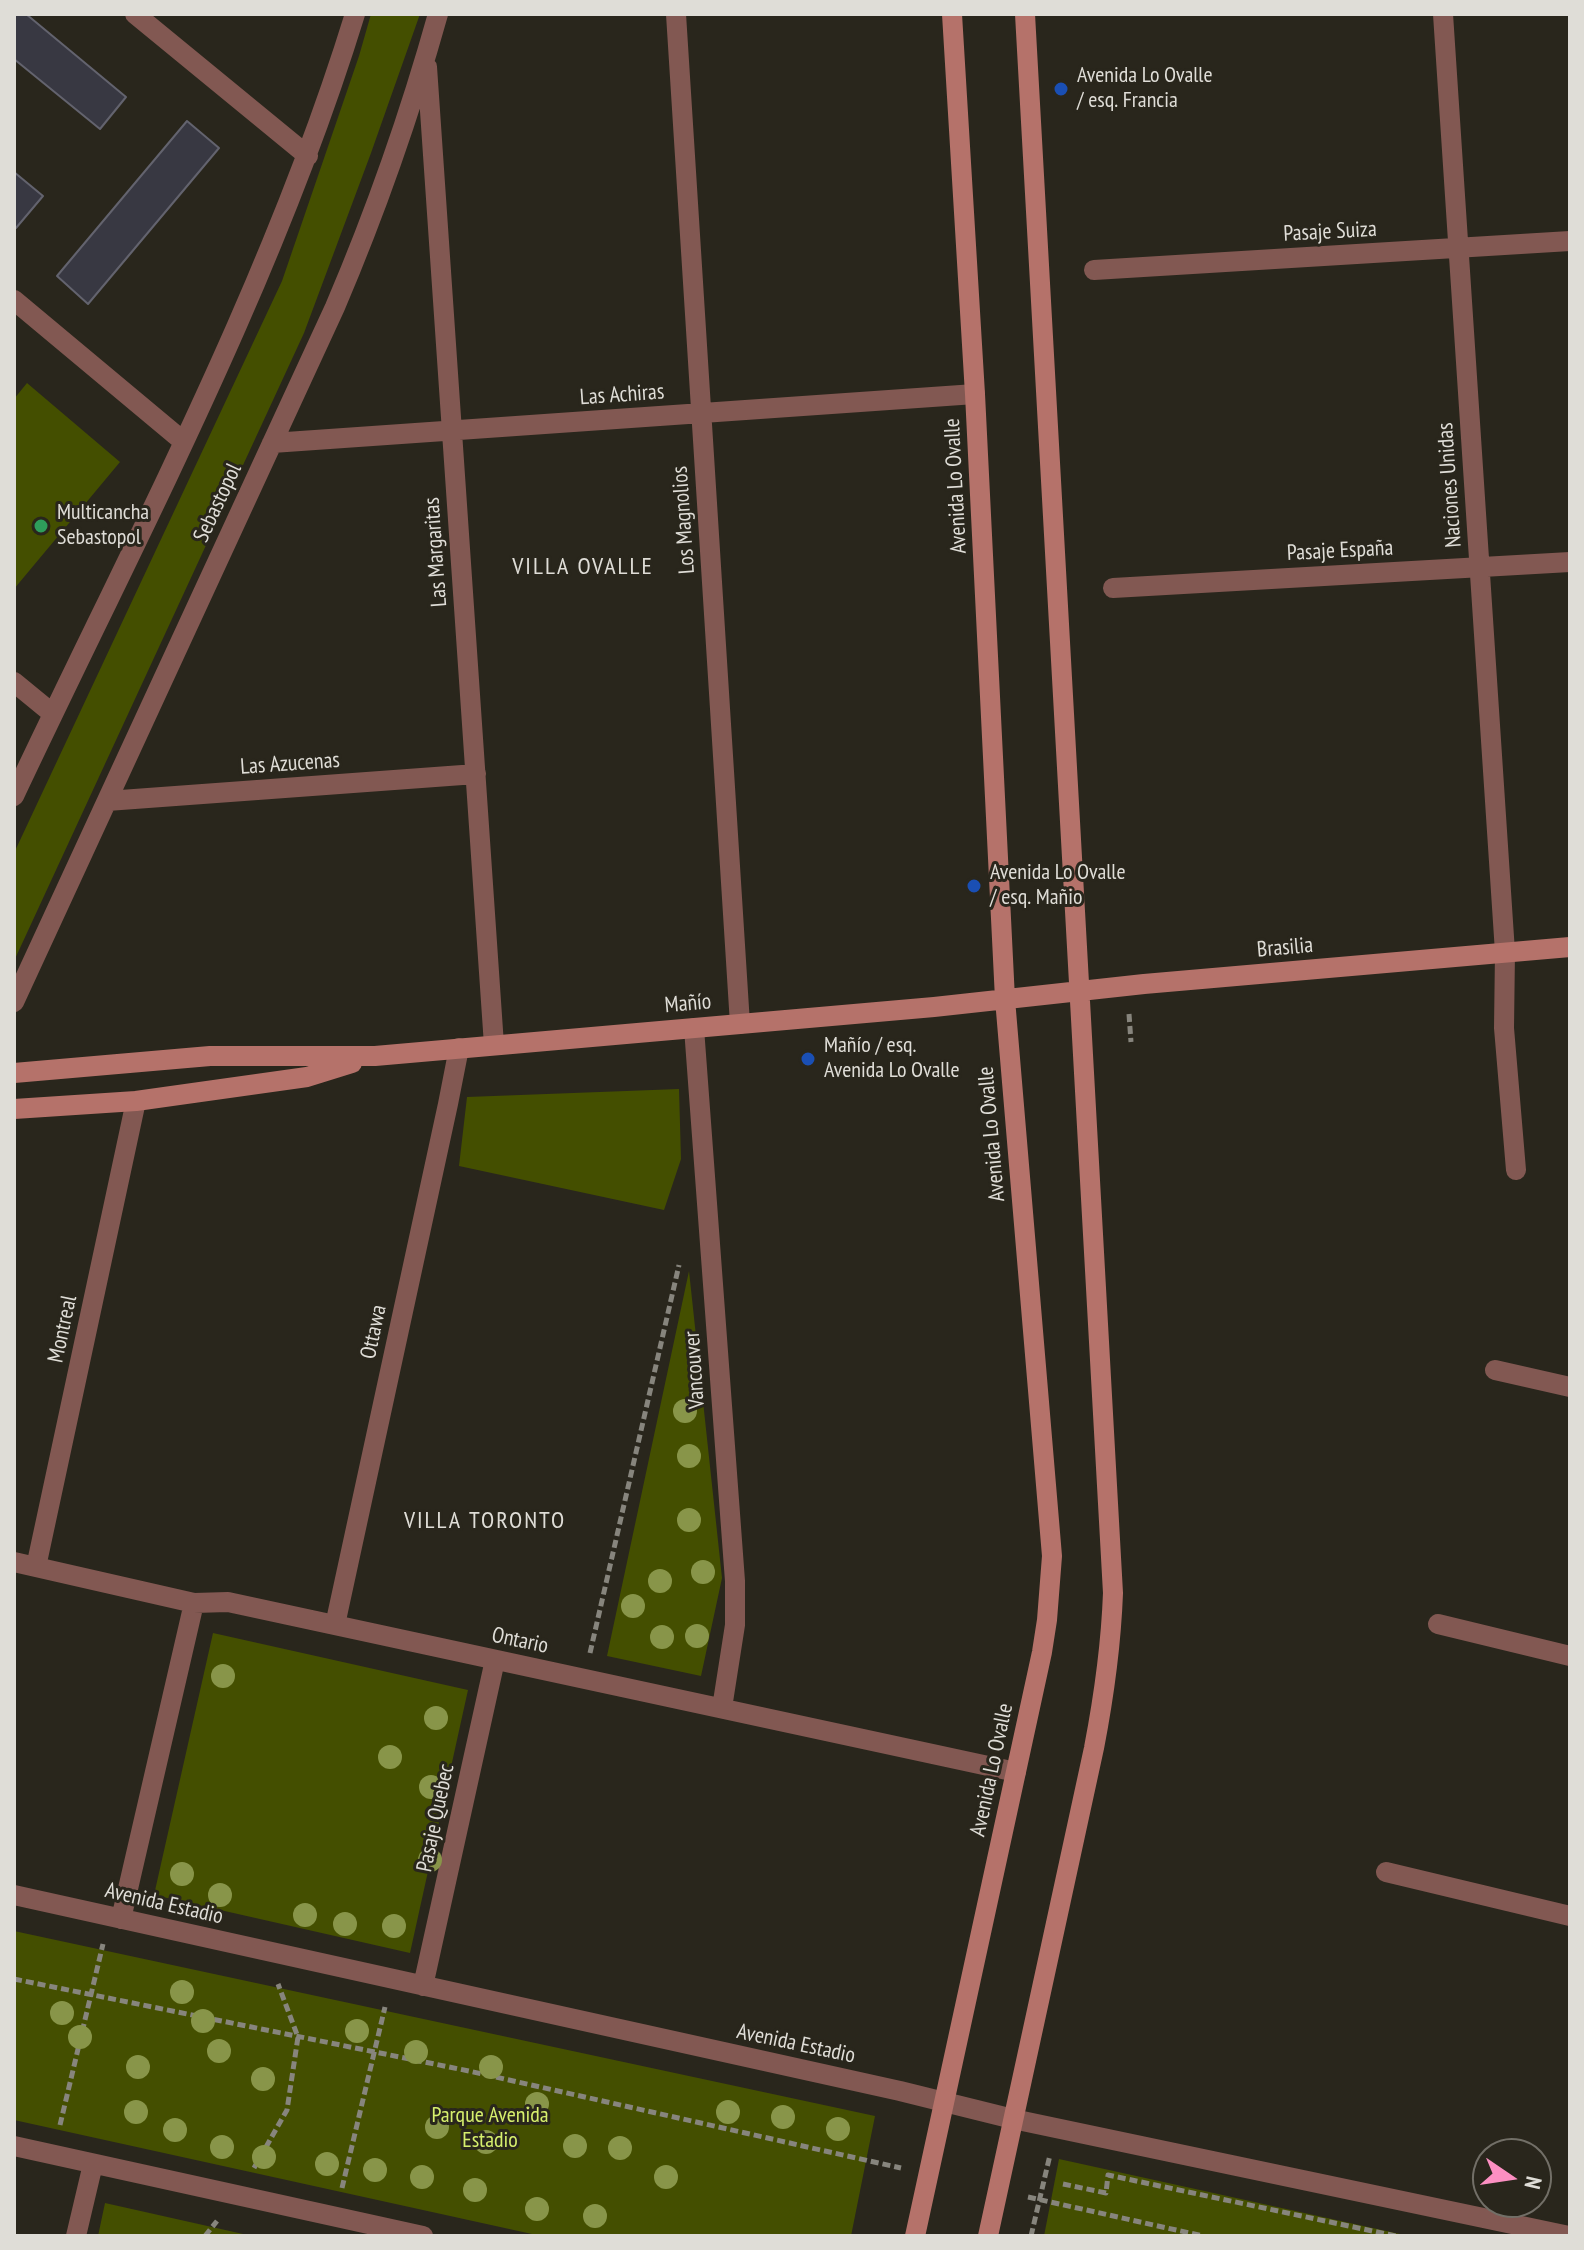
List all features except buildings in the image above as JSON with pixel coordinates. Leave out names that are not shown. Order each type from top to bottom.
[{"type":"main road","name":"Avenida Lo Ovalle","points":[[915,2236],[1047,1620],[1052,1556],[1005,999],[975,394],[952,14]]},
{"type":"main road","points":[[988,2236],[1091,1763],[1111,1642],[1113,1593],[1025,14]]},
{"type":"main road","name":"Brasilia","points":[[1005,999],[1570,947]]},
{"type":"main road","name":"Mañío","points":[[14,1073],[210,1056],[375,1056],[1005,999]]},
{"type":"main road","name":"Mañío","points":[[14,1109],[136,1101],[307,1077],[375,1056]]},
{"type":"street","points":[[135,14],[308,156]]},
{"type":"street","points":[[14,796],[184,442],[254,287],[308,156],[355,14]]},
{"type":"street","name":"Sebastopol","points":[[14,1002],[359,250],[405,124],[438,14]]},
{"type":"street","name":"Los Magnolios","points":[[676,14],[740,1024]]},
{"type":"street","name":"Naciones Unidas","points":[[1443,14],[1505,952],[1504,1028],[1516,1170]]},
{"type":"street","name":"Las Margaritas","points":[[427,55],[494,1045]]},
{"type":"street","name":"Pasaje Suiza","points":[[1094,270],[1570,241]]},
{"type":"street","points":[[14,300],[184,442]]},
{"type":"street","name":"Las Achiras","points":[[272,443],[975,394]]},
{"type":"street","name":"Pasaje España","points":[[1113,588],[1570,562]]},
{"type":"street","points":[[14,682],[53,714]]},
{"type":"street","name":"Las Azucenas","points":[[107,801],[476,774]]},
{"type":"street","name":"Vancouver","points":[[694,1028],[735,1581],[735,1625],[722,1708]]},
{"type":"street","name":"Ottawa","points":[[335,1625],[459,1048]]},
{"type":"street","name":"Montreal","points":[[36,1567],[136,1101]]},
{"type":"street","points":[[1495,1370],[1570,1387]]},
{"type":"street","name":"Ontario","points":[[14,1562],[194,1603],[228,1602],[1016,1772]]},
{"type":"street","points":[[116,1918],[194,1603]]},
{"type":"street","points":[[1438,1624],[1570,1656]]},
{"type":"street","name":"Pasaje Quebec","points":[[423,1986],[495,1660]]},
{"type":"street","points":[[1386,1872],[1570,1916]]},
{"type":"street","name":"Avenida Estadio","points":[[14,1895],[1013,2119],[1568,2236]]},
{"type":"street","points":[[14,2146],[335,2217],[376,2231],[423,2236]]},
{"type":"street","points":[[76,2236],[93,2164]]},
{"type":"street","points":[[1568,2236],[1570,2222]]},
{"type":"path","points":[[585,1678],[682,1250]]},
{"type":"path","points":[[53,2155],[91,1995],[116,1918]]},
{"type":"path","points":[[205,2236],[242,2196],[251,2172],[287,2110],[298,2037],[263,1950]]},
{"type":"path","points":[[14,1979],[375,2052],[928,2174]]},
{"type":"path","points":[[335,2217],[392,1979]]},
{"type":"path","points":[[1031,2236],[1056,2127]]},
{"type":"path","points":[[1063,2184],[1106,2193],[1108,2175],[1396,2236]]},
{"type":"path","points":[[998,2190],[1203,2236]]},
{"type":"green space","points":[[371,14],[420,14],[304,333],[14,961],[14,853],[282,281]]},
{"type":"green space","name":"Multicancha Sebastopol","points":[[27,383],[120,462],[14,589],[14,399]]},
{"type":"green space","points":[[679,1089],[681,1159],[664,1210],[459,1166],[467,1097]]},
{"type":"green space","points":[[689,1271],[722,1578],[701,1676],[607,1656]]},
{"type":"green space","points":[[213,1633],[468,1690],[410,1953],[154,1895]]},
{"type":"green space","name":"Parque Avenida Estadio","points":[[14,1931],[875,2116],[851,2236],[541,2236],[14,2120]]},
{"type":"green space","points":[[1059,2159],[1409,2236],[1044,2236]]},
{"type":"green space","points":[[105,2203],[252,2236],[98,2236]]},
{"type":"place","name":"Avenida Lo Ovalle / esq. Francia","points":[[1061,89]]},
{"type":"place","name":"Multicancha Sebastopol","points":[[41,526]]},
{"type":"place","name":"Avenida Lo Ovalle / esq. Mañio","points":[[974,886]]},
{"type":"place","name":"Mañío / esq. Avenida Lo Ovalle","points":[[808,1059]]},
{"type":"district","name":"VILLA OVALLE","points":[[583,567]]},
{"type":"district","name":"VILLA TORONTO","points":[[485,1521]]}]
